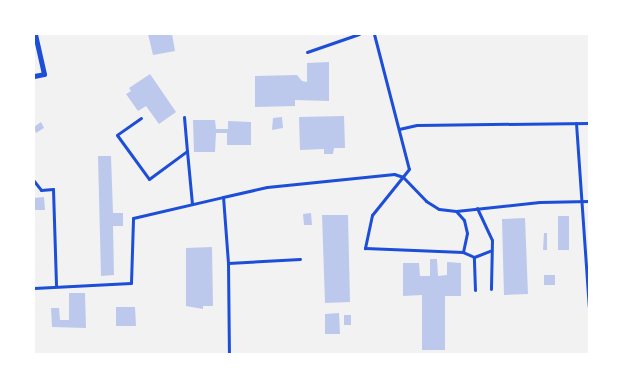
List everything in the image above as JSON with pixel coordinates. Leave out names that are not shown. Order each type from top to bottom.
[{"type":"street","points":[[34,76],[44,74],[35,34]]},
{"type":"lane","points":[[307,52],[359,34]]},
{"type":"lane","points":[[374,34],[409,169],[372,215],[364,248],[463,252],[474,256],[490,251]]},
{"type":"lane","points":[[184,117],[192,204]]},
{"type":"lane","points":[[140,118],[117,135],[149,179],[187,151]]},
{"type":"lane","points":[[576,123],[589,307]]},
{"type":"lane","points":[[399,129],[417,125],[589,124]]},
{"type":"lane","points":[[34,288],[56,285],[131,282],[133,218],[267,187],[394,174],[403,177],[426,201],[439,209],[456,211],[589,201]]},
{"type":"lane","points":[[34,181],[41,190],[53,189],[56,285]]},
{"type":"lane","points":[[223,197],[228,263],[229,354]]},
{"type":"lane","points":[[477,208],[492,240],[490,251],[491,290]]},
{"type":"lane","points":[[456,211],[464,220],[467,233],[463,252]]},
{"type":"lane","points":[[474,256],[474,290]]},
{"type":"lane","points":[[228,263],[300,259]]},
{"type":"building","points":[[148,34],[172,34],[175,51],[153,55]]},
{"type":"building","points":[[329,62],[329,101],[295,100],[295,106],[255,107],[255,76],[297,75],[302,81],[307,82],[307,63]]},
{"type":"building","points":[[150,74],[176,112],[159,124],[146,106],[138,111],[126,94],[131,91],[129,88]]},
{"type":"building","points":[[344,116],[345,148],[334,148],[333,154],[324,154],[324,149],[300,150],[299,117]]},
{"type":"building","points":[[282,117],[283,128],[272,130],[273,118]]},
{"type":"building","points":[[193,120],[215,120],[216,129],[228,129],[228,121],[251,122],[251,145],[227,145],[227,133],[216,133],[215,152],[194,152]]},
{"type":"building","points":[[41,122],[44,128],[36,133],[34,127]]},
{"type":"building","points":[[98,156],[111,156],[113,213],[123,213],[123,226],[113,226],[114,275],[101,276]]},
{"type":"building","points":[[44,197],[45,210],[34,210],[34,198]]},
{"type":"building","points":[[311,213],[312,225],[304,225],[303,214]]},
{"type":"building","points":[[322,215],[348,215],[350,302],[325,303]]},
{"type":"building","points":[[558,216],[569,216],[569,250],[558,250]]},
{"type":"building","points":[[525,218],[528,294],[504,295],[502,219]]},
{"type":"building","points":[[544,233],[547,233],[547,250],[543,250]]},
{"type":"building","points":[[212,247],[213,306],[203,306],[203,309],[186,306],[186,248]]},
{"type":"building","points":[[430,259],[437,259],[438,276],[447,275],[447,262],[461,263],[461,296],[445,296],[445,350],[422,350],[422,295],[403,296],[403,263],[419,263],[420,276],[430,276]]},
{"type":"building","points":[[544,275],[555,275],[555,285],[544,285]]},
{"type":"building","points":[[69,293],[85,293],[86,328],[52,327],[51,308],[59,308],[60,320],[69,320]]},
{"type":"building","points":[[116,307],[135,307],[136,326],[116,326]]},
{"type":"building","points":[[339,313],[340,334],[325,334],[325,314]]},
{"type":"building","points":[[344,315],[351,315],[351,325],[344,325]]}]
